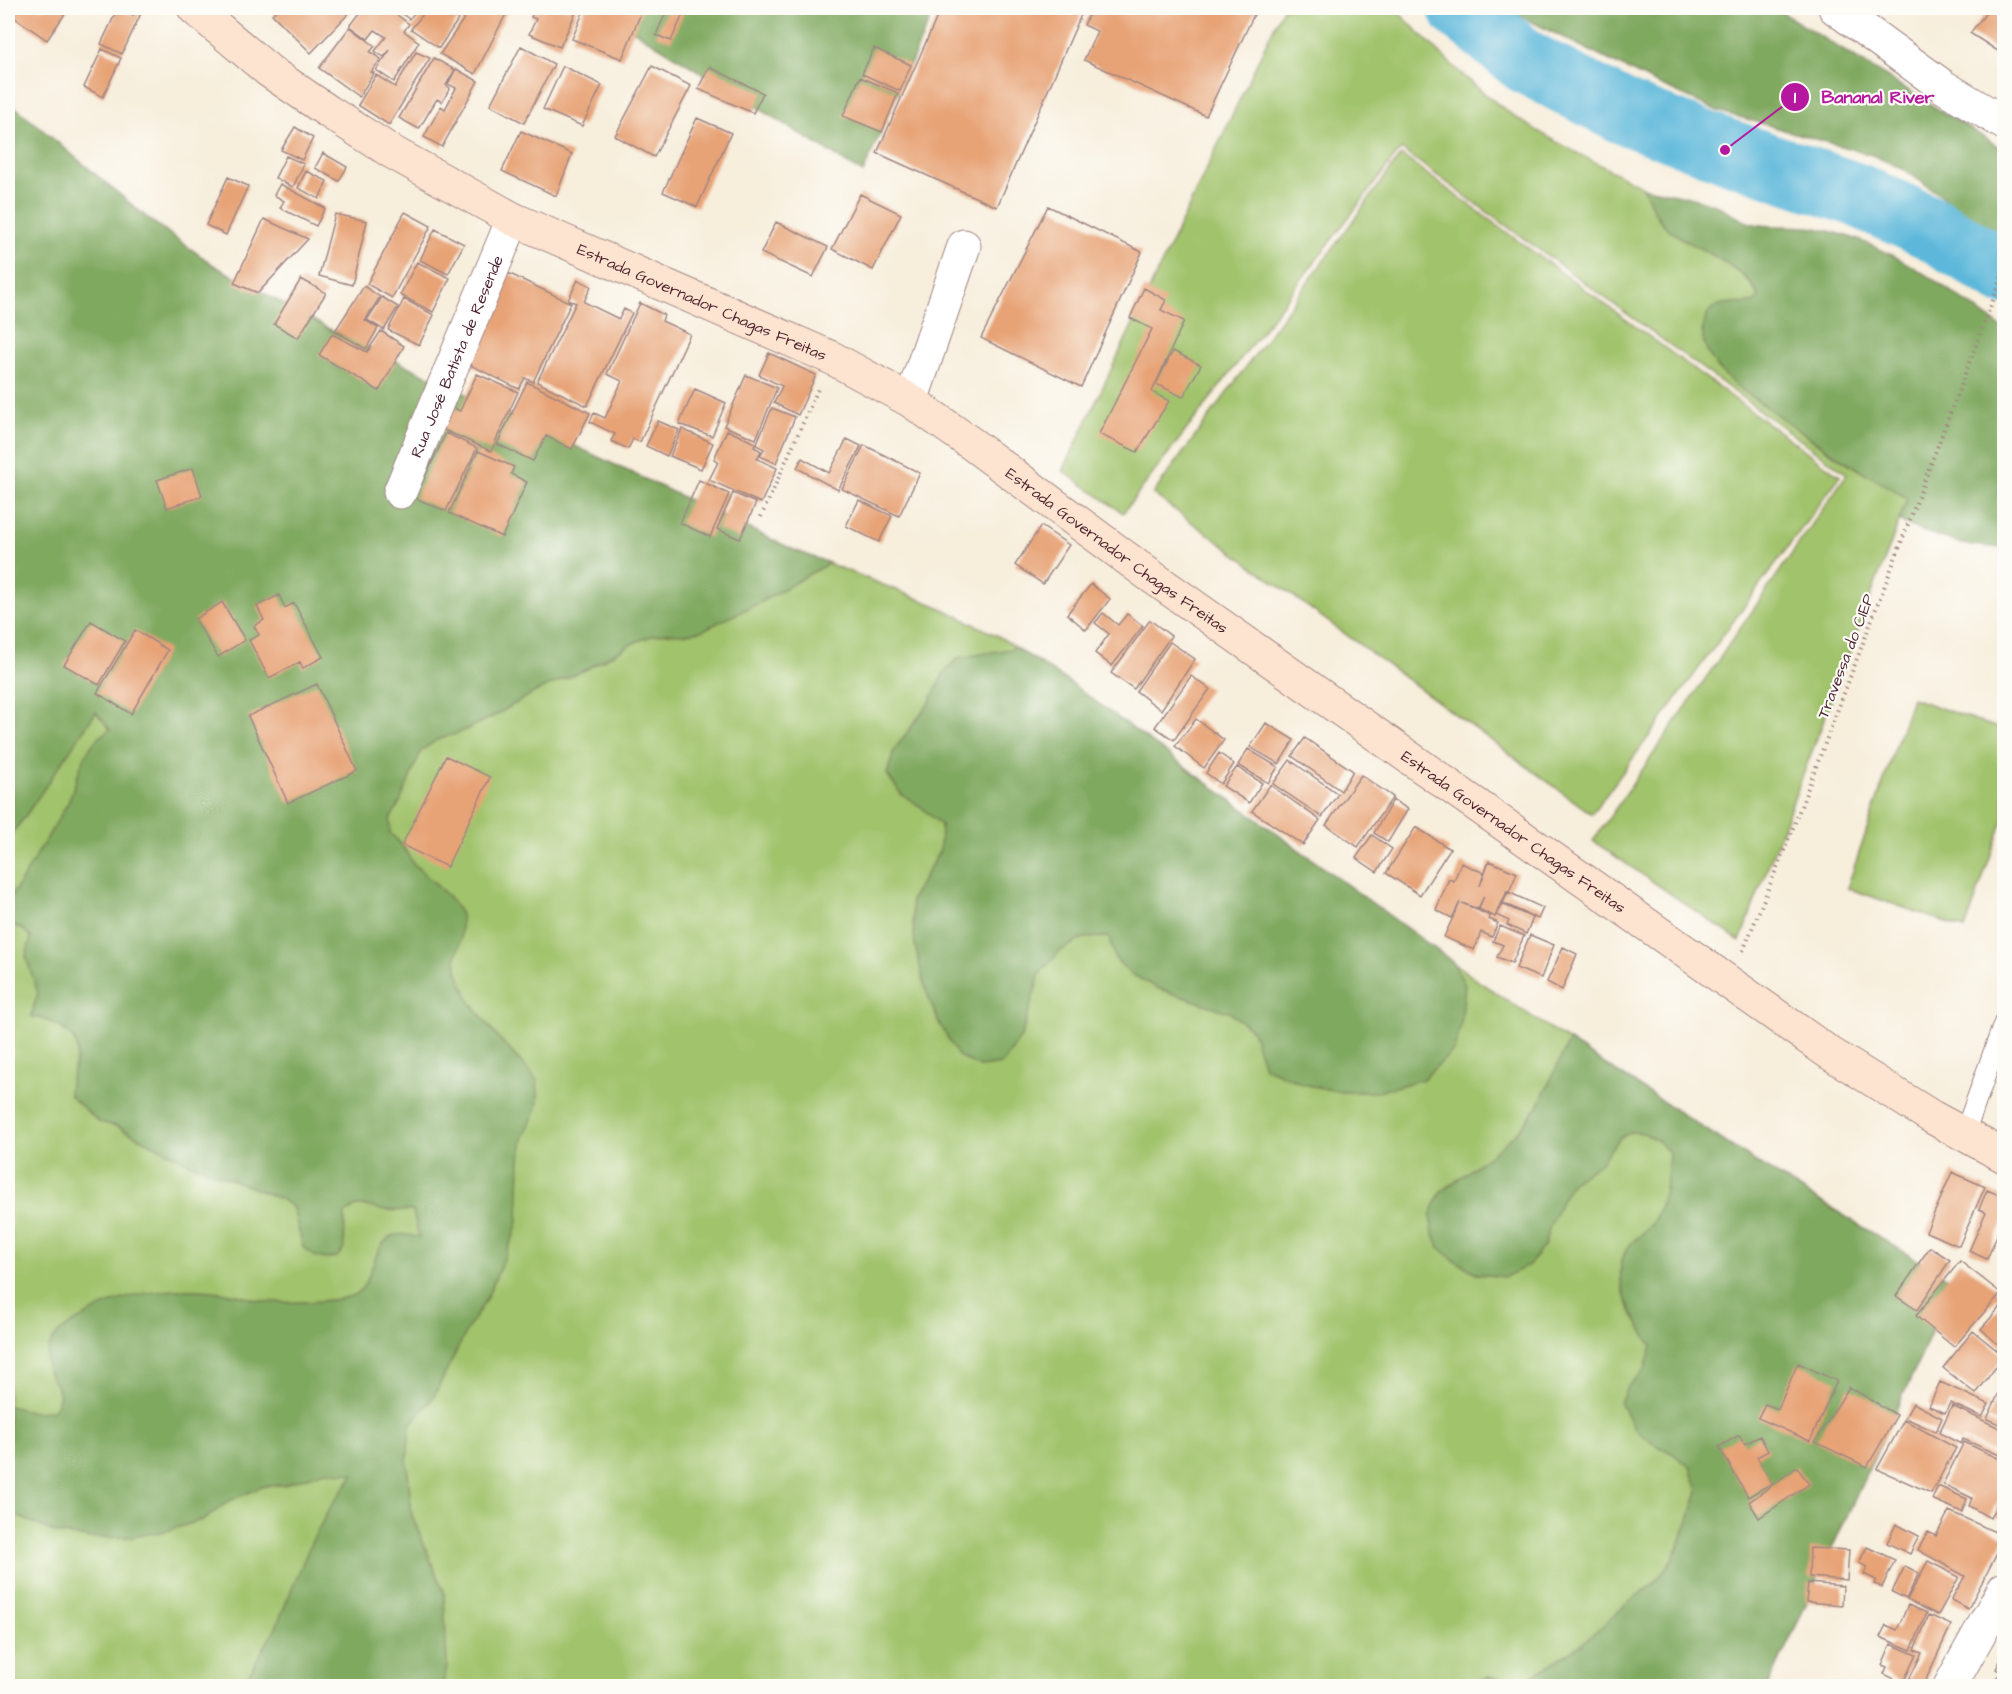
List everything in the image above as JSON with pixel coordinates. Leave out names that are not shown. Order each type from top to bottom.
[{"type":"main road","name":"Estrada Governador Chagas Freitas","points":[[194,8],[269,71],[329,112],[392,152],[513,219],[832,358],[910,401],[1148,574],[1828,1052],[1932,1117],[2004,1156]]},
{"type":"street","points":[[1835,8],[1944,87],[2004,123]]},
{"type":"street","name":"Rua José Batista de Resende","points":[[400,492],[513,219]]},
{"type":"street","points":[[910,401],[964,246]]},
{"type":"street","points":[[1950,1686],[2004,1589]]},
{"type":"lane","points":[[1964,1135],[2004,1023]]},
{"type":"path","name":"Travessa do CIEP","points":[[1730,984],[1791,832],[2004,271]]},
{"type":"path","points":[[761,517],[832,358]]},
{"type":"green space","points":[[597,8],[935,8],[863,173]]},
{"type":"green space","points":[[1283,8],[1394,8],[1453,66],[1500,106],[1548,137],[1643,187],[1659,213],[1678,236],[1734,268],[1750,282],[1759,298],[1753,303],[1720,305],[1710,312],[1702,332],[1718,368],[1740,388],[1834,455],[1908,498],[1740,941],[1593,841],[1847,474],[1401,149],[1123,513],[1063,471]]},
{"type":"green space","points":[[1509,8],[1642,8],[1653,15],[1659,8],[1775,8],[2004,150],[2004,240],[2002,246],[1940,195],[1903,169],[1872,155],[1718,111],[1653,82],[1524,18]]},
{"type":"green space","points":[[8,101],[150,220],[215,266],[327,328],[794,550],[937,606],[998,636],[1066,680],[1477,980],[1765,1168],[1952,1281],[1922,1354],[1768,1686],[8,1686]]},
{"type":"green space","points":[[8,101],[150,220],[215,266],[327,328],[794,550],[829,563],[761,602],[701,631],[684,634],[665,633],[631,644],[587,669],[535,692],[496,715],[459,733],[438,739],[421,751],[400,802],[390,819],[390,833],[402,845],[413,863],[450,898],[461,914],[461,939],[456,957],[457,970],[469,1000],[495,1034],[537,1081],[538,1095],[537,1108],[523,1139],[518,1221],[514,1235],[487,1298],[467,1330],[433,1398],[410,1424],[407,1462],[412,1516],[444,1592],[447,1668],[442,1686],[242,1686],[276,1627],[311,1543],[331,1506],[354,1474],[325,1471],[284,1485],[264,1486],[229,1501],[205,1519],[170,1530],[132,1537],[88,1538],[56,1533],[8,1512],[8,1406],[34,1412],[52,1411],[59,1399],[59,1391],[48,1371],[47,1353],[50,1344],[65,1328],[101,1307],[137,1295],[155,1292],[212,1291],[262,1301],[281,1302],[348,1297],[357,1293],[363,1286],[384,1242],[398,1234],[419,1237],[413,1211],[381,1210],[356,1206],[345,1214],[344,1249],[337,1257],[325,1259],[314,1256],[303,1247],[293,1208],[281,1199],[192,1164],[116,1126],[99,1122],[69,1095],[77,1052],[76,1044],[60,1027],[31,1016],[38,993],[26,957],[31,937],[22,929],[8,923],[8,899],[17,888],[68,803],[89,749],[110,729],[96,712],[8,838]]},
{"type":"green space","points":[[1401,155],[1840,476],[1592,814],[1153,494]]},
{"type":"green space","points":[[1643,187],[1709,203],[1751,223],[1766,226],[1799,226],[1842,234],[1892,255],[1915,268],[2004,329],[2004,547],[1962,544],[1899,521],[1907,498],[1806,435],[1723,374],[1705,346],[1703,328],[1707,315],[1711,309],[1718,306],[1728,303],[1753,303],[1759,298],[1754,287],[1744,276],[1666,227],[1655,213]]},
{"type":"green space","points":[[1016,648],[1066,680],[1453,962],[1465,985],[1461,1024],[1454,1050],[1423,1079],[1378,1092],[1341,1092],[1303,1084],[1264,1067],[1252,1030],[1229,1012],[1159,989],[1129,973],[1115,958],[1109,937],[1083,938],[1060,951],[1040,973],[1022,1035],[1002,1064],[980,1067],[958,1056],[938,1021],[925,988],[915,945],[911,900],[940,850],[941,825],[920,806],[901,794],[887,774],[894,750],[929,703],[945,671],[958,658]]},
{"type":"green space","points":[[1912,698],[2004,730],[2004,817],[1965,929],[1847,888]]},
{"type":"green space","points":[[1569,1041],[1765,1168],[1952,1281],[1922,1354],[1768,1686],[1465,1686],[1488,1677],[1525,1681],[1582,1644],[1653,1584],[1673,1559],[1698,1491],[1690,1467],[1672,1453],[1652,1443],[1634,1428],[1620,1403],[1628,1386],[1645,1369],[1652,1346],[1626,1300],[1621,1274],[1622,1261],[1627,1249],[1650,1226],[1662,1200],[1667,1181],[1669,1152],[1659,1142],[1644,1133],[1632,1132],[1619,1138],[1600,1163],[1572,1182],[1550,1226],[1544,1246],[1528,1266],[1505,1277],[1478,1274],[1454,1260],[1439,1247],[1433,1233],[1430,1216],[1440,1193],[1520,1129],[1538,1106]]},
{"type":"building","points":[[8,8],[69,8],[47,40],[8,13]]},
{"type":"building","points":[[118,8],[133,15],[136,8],[143,9],[122,54],[101,44]]},
{"type":"building","points":[[279,8],[353,9],[311,53],[272,14]]},
{"type":"building","points":[[364,8],[388,8],[409,24],[404,31],[419,42],[394,82],[376,70],[390,50],[384,57],[375,51],[386,37],[375,30],[368,39],[350,26]]},
{"type":"building","points":[[394,8],[419,8],[409,19]]},
{"type":"building","points":[[428,8],[466,8],[439,48],[411,29]]},
{"type":"building","points":[[471,8],[509,8],[475,74],[440,54]]},
{"type":"building","points":[[535,8],[573,8],[577,10],[560,47],[529,34],[536,19],[531,17]]},
{"type":"building","points":[[585,8],[643,8],[622,59],[572,39]]},
{"type":"building","points":[[668,8],[686,8],[671,41],[656,35]]},
{"type":"building","points":[[941,8],[1084,8],[997,207],[877,153]]},
{"type":"building","points":[[1092,8],[1257,8],[1206,116],[1084,60],[1097,31],[1084,25]]},
{"type":"building","points":[[1990,8],[2004,8],[2004,55],[1970,33]]},
{"type":"building","points":[[350,27],[375,46],[370,52],[381,59],[371,72],[374,73],[359,97],[319,68]]},
{"type":"building","points":[[521,46],[554,64],[524,123],[490,105]]},
{"type":"building","points":[[874,48],[911,65],[900,91],[862,74]]},
{"type":"building","points":[[102,49],[121,58],[103,97],[84,87]]},
{"type":"building","points":[[416,52],[430,58],[389,125],[358,105],[376,75],[395,87]]},
{"type":"building","points":[[434,58],[455,70],[446,85],[450,88],[442,102],[437,99],[419,129],[399,118]]},
{"type":"building","points":[[563,66],[602,85],[582,126],[543,109]]},
{"type":"building","points":[[652,66],[691,86],[654,157],[615,136]]},
{"type":"building","points":[[709,67],[763,93],[753,113],[698,89]]},
{"type":"building","points":[[456,69],[478,81],[442,147],[424,137],[441,106],[445,109],[456,88],[448,84]]},
{"type":"building","points":[[860,77],[898,93],[882,132],[843,116]]},
{"type":"building","points":[[697,118],[731,133],[697,207],[663,192]]},
{"type":"building","points":[[295,127],[313,138],[302,160],[281,150]]},
{"type":"building","points":[[521,131],[572,154],[556,196],[502,171]]},
{"type":"building","points":[[323,153],[347,167],[339,181],[315,168]]},
{"type":"building","points":[[286,156],[304,164],[293,187],[275,178]]},
{"type":"building","points":[[306,171],[327,181],[319,199],[298,188]]},
{"type":"building","points":[[228,177],[248,186],[226,235],[206,225]]},
{"type":"building","points":[[280,184],[325,208],[316,226],[280,208],[284,201],[274,195]]},
{"type":"building","points":[[860,194],[901,214],[873,270],[832,249]]},
{"type":"building","points":[[1048,206],[1142,252],[1081,387],[981,338]]},
{"type":"building","points":[[405,212],[431,226],[392,298],[367,284]]},
{"type":"building","points":[[335,214],[367,221],[352,285],[319,276]]},
{"type":"building","points":[[264,219],[308,239],[258,293],[234,283]]},
{"type":"building","points":[[776,222],[828,247],[813,277],[761,253]]},
{"type":"building","points":[[435,229],[464,244],[448,274],[420,260]]},
{"type":"building","points":[[417,262],[450,278],[433,312],[400,295]]},
{"type":"building","points":[[508,273],[571,303],[533,382],[525,378],[519,389],[466,363]]},
{"type":"building","points":[[301,279],[326,293],[298,338],[274,324]]},
{"type":"building","points":[[578,280],[591,286],[584,302],[619,319],[624,309],[632,313],[587,406],[537,382],[576,303],[568,300]]},
{"type":"building","points":[[364,286],[380,297],[365,320],[378,328],[366,349],[335,331]]},
{"type":"building","points":[[1144,288],[1166,300],[1161,310],[1184,321],[1152,392],[1169,401],[1137,452],[1099,434],[1152,329],[1130,318]]},
{"type":"building","points":[[382,297],[398,307],[384,330],[367,320]]},
{"type":"building","points":[[404,299],[434,315],[419,345],[388,330]]},
{"type":"building","points":[[640,303],[664,315],[662,321],[690,334],[640,442],[633,439],[628,449],[611,441],[615,434],[590,422],[594,413],[605,418],[622,381],[607,374]]},
{"type":"building","points":[[381,331],[404,346],[379,391],[319,355],[332,334],[367,352]]},
{"type":"building","points":[[1173,351],[1201,365],[1183,397],[1156,384]]},
{"type":"building","points":[[769,353],[816,375],[798,415],[774,403],[782,386],[759,375]]},
{"type":"building","points":[[477,374],[518,392],[491,451],[433,425],[443,403],[460,411]]},
{"type":"building","points":[[746,375],[777,388],[756,439],[724,426]]},
{"type":"building","points":[[527,382],[590,413],[572,449],[546,436],[533,461],[497,444]]},
{"type":"building","points":[[695,389],[726,403],[712,436],[679,424]]},
{"type":"building","points":[[772,408],[795,417],[776,463],[760,456],[764,449],[756,445]]},
{"type":"building","points":[[658,421],[679,430],[667,456],[646,446]]},
{"type":"building","points":[[682,429],[713,443],[701,469],[670,456]]},
{"type":"building","points":[[727,430],[755,443],[754,447],[761,451],[757,459],[777,468],[761,503],[709,480],[718,462],[714,459]]},
{"type":"building","points":[[446,433],[477,448],[446,511],[415,498]]},
{"type":"building","points":[[847,439],[861,446],[838,490],[797,468],[802,458],[829,473]]},
{"type":"building","points":[[864,445],[920,473],[899,516],[842,489]]},
{"type":"building","points":[[478,451],[514,467],[511,474],[527,482],[502,537],[449,513]]},
{"type":"building","points":[[193,468],[202,496],[167,508],[157,480]]},
{"type":"building","points":[[699,480],[729,494],[710,537],[680,523]]},
{"type":"building","points":[[733,493],[756,503],[740,539],[717,529]]},
{"type":"building","points":[[859,500],[892,516],[879,542],[846,526]]},
{"type":"building","points":[[1041,526],[1069,545],[1043,584],[1015,565]]},
{"type":"building","points":[[1091,584],[1110,599],[1086,630],[1067,614]]},
{"type":"building","points":[[279,595],[285,608],[294,603],[323,657],[303,668],[300,662],[269,678],[249,640],[259,635],[254,626],[264,620],[257,606]]},
{"type":"building","points":[[222,602],[245,640],[218,657],[195,619]]},
{"type":"building","points":[[1103,613],[1118,625],[1127,614],[1143,626],[1112,666],[1095,653],[1109,634],[1095,623]]},
{"type":"building","points":[[1150,620],[1171,636],[1134,689],[1111,673]]},
{"type":"building","points":[[91,621],[125,641],[99,685],[64,665]]},
{"type":"building","points":[[135,630],[168,650],[131,714],[97,693]]},
{"type":"building","points":[[1170,642],[1195,659],[1161,710],[1136,691]]},
{"type":"building","points":[[1191,676],[1210,689],[1174,740],[1155,727]]},
{"type":"building","points":[[317,684],[357,771],[288,803],[248,716]]},
{"type":"building","points":[[1196,719],[1224,740],[1204,768],[1175,746]]},
{"type":"building","points":[[1266,723],[1294,740],[1279,764],[1250,747]]},
{"type":"building","points":[[1305,738],[1353,771],[1341,791],[1292,756]]},
{"type":"building","points":[[1248,749],[1278,767],[1268,783],[1238,765]]},
{"type":"building","points":[[1219,753],[1234,764],[1221,784],[1206,773]]},
{"type":"building","points":[[446,756],[490,777],[447,867],[402,845]]},
{"type":"building","points":[[1290,760],[1338,794],[1322,817],[1273,784]]},
{"type":"building","points":[[1237,767],[1262,783],[1249,803],[1223,786]]},
{"type":"building","points":[[1361,775],[1393,797],[1358,847],[1326,825]]},
{"type":"building","points":[[1270,785],[1320,820],[1303,845],[1252,811]]},
{"type":"building","points":[[1393,800],[1408,809],[1388,842],[1374,833]]},
{"type":"building","points":[[1416,827],[1450,849],[1420,895],[1386,873]]},
{"type":"building","points":[[1372,835],[1392,849],[1377,872],[1356,858]]},
{"type":"building","points":[[1489,861],[1517,873],[1495,917],[1479,909],[1484,896],[1478,909],[1462,903],[1490,916],[1489,919],[1498,923],[1492,937],[1481,932],[1474,950],[1444,937],[1460,902],[1452,918],[1436,910],[1449,879],[1454,881],[1461,863],[1484,873],[1480,886]]},
{"type":"building","points":[[1508,892],[1543,908],[1538,919],[1503,903]]},
{"type":"building","points":[[1502,904],[1533,918],[1526,934],[1507,925],[1509,921],[1496,915]]},
{"type":"building","points":[[1500,926],[1524,936],[1512,963],[1497,957],[1503,945],[1493,941]]},
{"type":"building","points":[[1530,935],[1554,945],[1541,978],[1516,968]]},
{"type":"building","points":[[1563,947],[1577,954],[1562,990],[1547,982]]},
{"type":"building","points":[[1952,1172],[1985,1187],[1959,1246],[1926,1232]]},
{"type":"building","points":[[1987,1190],[2004,1197],[2004,1219],[1987,1259],[1969,1251],[1986,1212],[1979,1209]]},
{"type":"building","points":[[1930,1247],[1950,1260],[1917,1310],[1896,1296]]},
{"type":"building","points":[[1960,1261],[2001,1293],[1954,1347],[1916,1316]]},
{"type":"building","points":[[2000,1307],[2004,1311],[2004,1345],[2002,1348],[1981,1329]]},
{"type":"building","points":[[1973,1331],[2004,1356],[1976,1394],[1943,1368]]},
{"type":"building","points":[[1798,1363],[1837,1381],[1810,1441],[1758,1418],[1765,1404],[1778,1409]]},
{"type":"building","points":[[1940,1382],[1989,1404],[1982,1417],[1950,1403],[1945,1413],[1929,1406]]},
{"type":"building","points":[[2002,1386],[2004,1387],[2004,1426],[1987,1419]]},
{"type":"building","points":[[1849,1387],[1897,1415],[1867,1467],[1815,1442]]},
{"type":"building","points":[[1913,1403],[1942,1418],[1936,1432],[1905,1418]]},
{"type":"building","points":[[1952,1406],[2004,1430],[2004,1457],[1963,1439],[1961,1444],[1939,1433]]},
{"type":"building","points":[[1904,1420],[1956,1448],[1931,1493],[1877,1469]]},
{"type":"building","points":[[1739,1435],[1745,1444],[1760,1436],[1768,1451],[1757,1457],[1772,1483],[1748,1497],[1719,1447]]},
{"type":"building","points":[[1964,1442],[2004,1461],[2004,1489],[1990,1518],[1969,1506],[1972,1498],[1943,1484]]},
{"type":"building","points":[[1797,1467],[1809,1484],[1759,1518],[1749,1502]]},
{"type":"building","points":[[1938,1486],[1967,1499],[1962,1512],[1932,1499]]},
{"type":"building","points":[[2004,1496],[2004,1521],[1995,1516]]},
{"type":"building","points":[[1949,1511],[2004,1536],[1968,1609],[1951,1600],[1965,1576],[1918,1550],[1928,1532],[1936,1536]]},
{"type":"building","points":[[1896,1524],[1919,1536],[1910,1554],[1887,1543]]},
{"type":"building","points":[[1867,1547],[1895,1560],[1882,1587],[1874,1584],[1876,1580],[1864,1574],[1867,1567],[1859,1563]]},
{"type":"building","points":[[1810,1548],[1849,1550],[1847,1580],[1809,1577]]},
{"type":"building","points":[[1928,1561],[1959,1577],[1938,1615],[1907,1600]]},
{"type":"building","points":[[1905,1566],[1919,1573],[1906,1599],[1892,1592]]},
{"type":"building","points":[[1808,1583],[1843,1586],[1842,1605],[1806,1602]]},
{"type":"building","points":[[1908,1605],[1927,1613],[1911,1650],[1880,1637],[1886,1625],[1897,1630]]},
{"type":"building","points":[[1929,1615],[1951,1625],[1923,1686],[1911,1686],[1907,1684],[1922,1653],[1914,1650]]},
{"type":"building","points":[[1891,1644],[1916,1655],[1903,1683],[1884,1674],[1887,1667],[1882,1665]]},
{"type":"building","points":[[2004,1653],[2004,1674],[1996,1669]]},
{"type":"building","points":[[2000,1673],[2004,1676],[2004,1686],[1991,1686]]},
{"type":"waterway","points":[[1460,8],[1526,62],[1625,113],[1857,195],[1933,229],[2004,273]]},
{"type":"place","name":"Bananal River","points":[[1725,150]]}]
